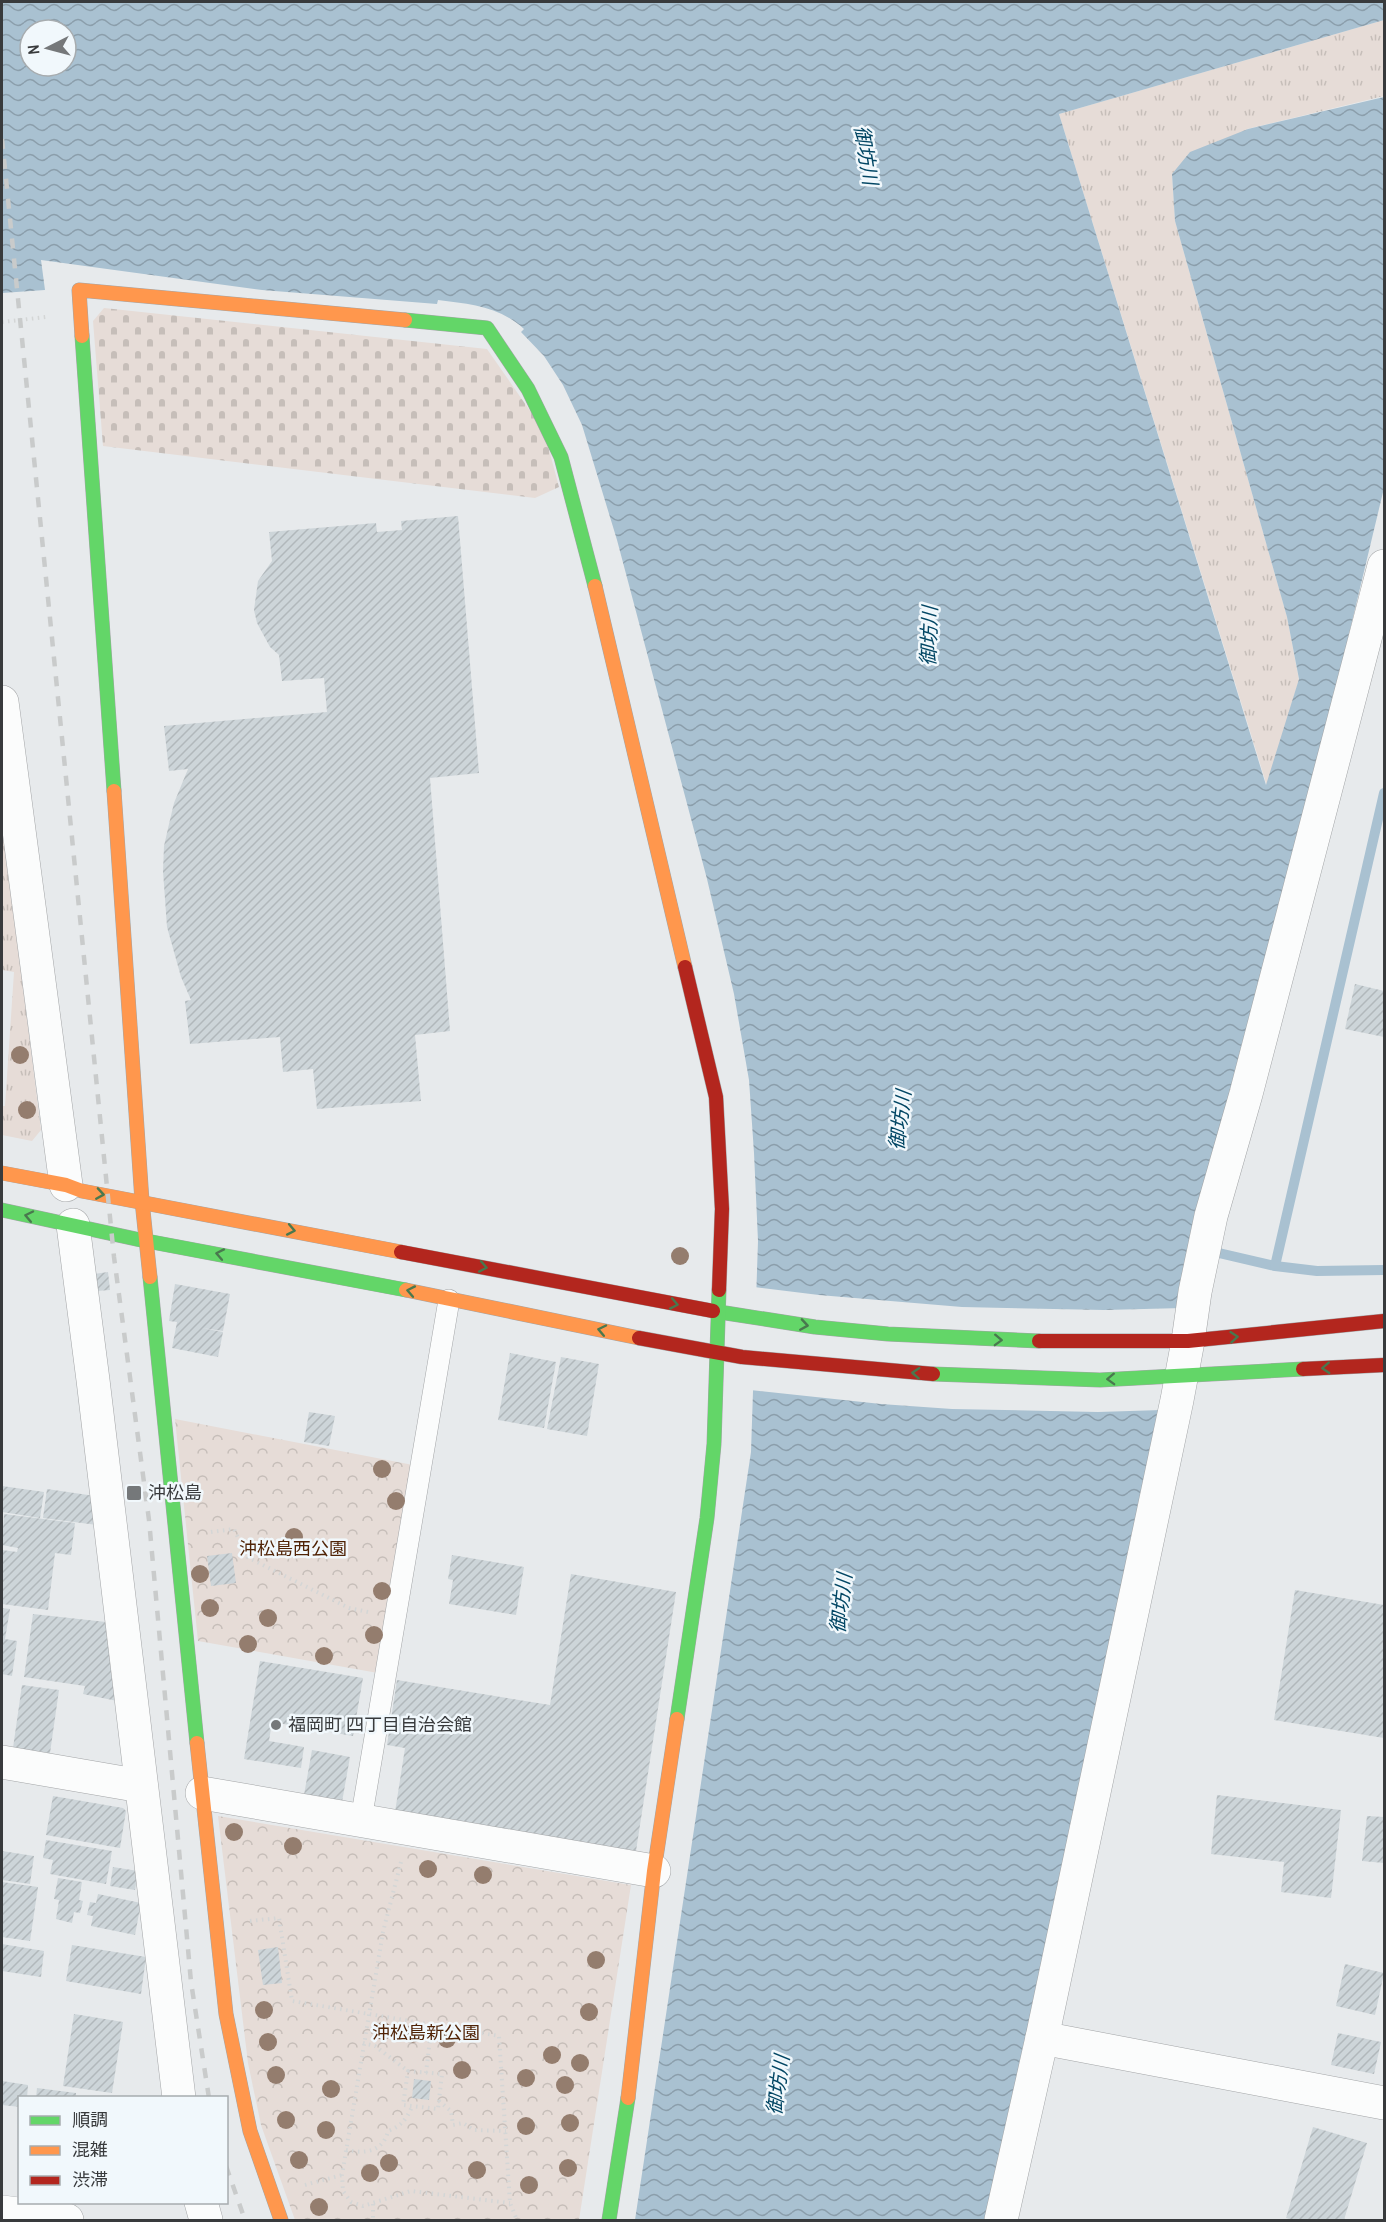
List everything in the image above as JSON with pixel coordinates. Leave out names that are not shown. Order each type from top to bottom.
[{"type":"street","points":[[281,2220],[250,2131],[226,2014],[202,1793],[145,1240],[79,290],[487,328],[528,390],[561,457],[582,531],[716,1097],[722,1209],[714,1444],[707,1518],[654,1871],[634,2056],[609,2220]]},
{"type":"street","points":[[1000,2220],[1042,2038],[1175,1377],[1211,1216],[1249,1082],[1384,566]]},
{"type":"street","points":[[2,702],[66,1185]]},
{"type":"street","points":[[2,1173],[66,1185],[82,1191],[718,1312],[815,1327],[958,1339],[1102,1342],[1183,1340],[1384,1322]]},
{"type":"street","points":[[2,1210],[742,1357],[884,1372],[1100,1380],[1384,1365]]},
{"type":"street","points":[[73,1225],[178,2096]]},
{"type":"street","points":[[2,1762],[141,1786]]},
{"type":"street","points":[[202,1793],[654,1871]]},
{"type":"street","points":[[1042,2038],[1384,2103]]},
{"type":"street","points":[[202,2204],[206,2220]]},
{"type":"street","points":[[2,2212],[67,2220]]},
{"type":"lane","points":[[361,1820],[449,1300]]},
{"type":"path","points":[[2,322],[81,313]]},
{"type":"path","points":[[176,1535],[234,1529],[247,1557],[349,1608],[395,1617]]},
{"type":"path","points":[[406,1828],[398,1878],[383,1932],[368,2013],[342,2175],[343,2191],[351,2202],[363,2206],[411,2191],[510,2203]]},
{"type":"path","points":[[216,1925],[279,1918],[292,2001],[499,2036],[510,2203],[517,2220]]},
{"type":"path","points":[[426,2073],[432,2023]]},
{"type":"path","points":[[363,2043],[375,2046],[408,2070],[442,2074],[438,2109],[404,2105],[408,2070]]},
{"type":"path","points":[[439,2101],[451,2111],[450,2118],[453,2125],[464,2123],[474,2130],[506,2131]]},
{"type":"path","points":[[346,2150],[356,2152],[379,2148],[386,2141],[388,2131],[399,2127],[406,2120],[412,2107]]},
{"type":"path","points":[[373,2204],[373,2220]]},
{"type":"green space","points":[[1384,20],[1384,96],[1247,129],[1172,174],[1175,221],[1287,617],[1299,680],[1267,786],[1059,114]]},
{"type":"green space","points":[[104,308],[487,349],[544,431],[559,487],[535,498],[103,446],[93,321]]},
{"type":"green space","points":[[2,817],[41,1130],[32,1141],[2,1135],[2,1106],[5,1106],[14,972],[2,970]]},
{"type":"green space","name":"沖松島西公園","points":[[175,1419],[413,1465],[378,1673],[198,1641]]},
{"type":"green space","name":"沖松島新公園","points":[[218,1816],[631,1885],[579,2220],[295,2220],[261,2125],[248,2063]]},
{"type":"water","name":"御坊川","points":[[2,2],[1384,2],[1384,20],[1059,114],[1266,785],[1299,679],[1287,617],[1175,221],[1172,174],[1190,152],[1248,129],[1384,97],[1384,488],[1338,680],[1200,1212],[988,2220],[635,2220],[751,1452],[758,1241],[749,1080],[734,994],[707,879],[617,540],[582,425],[563,385],[544,356],[521,332],[524,329],[505,315],[484,307],[438,300],[437,304],[262,290],[41,260],[45,290],[2,293]]},
{"type":"pier","points":[[754,1287],[962,1307],[1104,1310],[1183,1308],[1162,1410],[1098,1412],[952,1409],[750,1390]]},
{"type":"building","points":[[458,516],[479,773],[430,778],[450,1031],[415,1035],[421,1101],[317,1109],[313,1069],[283,1072],[280,1037],[190,1044],[185,1001],[191,1000],[181,977],[167,927],[163,871],[164,846],[174,803],[188,769],[169,771],[164,726],[327,712],[324,678],[282,681],[279,655],[270,647],[257,623],[254,610],[258,581],[272,561],[269,532],[376,523],[377,532],[402,530],[401,521]]},
{"type":"building","points":[[1355,984],[1384,991],[1384,1037],[1345,1029]]},
{"type":"building","points":[[108,1272],[110,1290],[97,1291],[94,1274]]},
{"type":"building","points":[[175,1284],[230,1294],[223,1331],[202,1328],[223,1332],[218,1357],[172,1348],[177,1322],[169,1321]]},
{"type":"building","points":[[510,1353],[556,1362],[544,1428],[498,1420]]},
{"type":"building","points":[[561,1357],[599,1364],[587,1436],[547,1429]]},
{"type":"building","points":[[309,1412],[335,1416],[329,1446],[304,1442]]},
{"type":"building","points":[[2,1486],[44,1492],[40,1518],[2,1512]]},
{"type":"building","points":[[47,1489],[95,1496],[97,1525],[43,1518]]},
{"type":"building","points":[[4,1514],[75,1523],[71,1555],[55,1553],[48,1610],[2,1604],[2,1550],[17,1552],[18,1548],[2,1545]]},
{"type":"building","points":[[232,1553],[236,1583],[211,1586],[207,1556]]},
{"type":"building","points":[[452,1555],[524,1567],[516,1615],[449,1604],[453,1580],[448,1579]]},
{"type":"building","points":[[571,1574],[676,1592],[636,1851],[395,1812],[405,1748],[387,1745],[397,1680],[550,1705]]},
{"type":"building","points":[[1295,1590],[1384,1605],[1384,1738],[1274,1720]]},
{"type":"building","points":[[2,1608],[10,1609],[5,1639],[17,1641],[12,1676],[2,1674]]},
{"type":"building","points":[[33,1614],[106,1622],[117,1701],[83,1694],[85,1686],[24,1677]]},
{"type":"building","points":[[260,1661],[363,1678],[353,1736],[272,1722],[269,1741],[304,1747],[301,1768],[244,1759]]},
{"type":"building","points":[[22,1685],[59,1690],[50,1753],[13,1748]]},
{"type":"building","points":[[312,1750],[350,1757],[342,1802],[304,1795]]},
{"type":"building","points":[[1217,1795],[1341,1810],[1331,1898],[1281,1892],[1284,1862],[1211,1854]]},
{"type":"building","points":[[53,1796],[123,1808],[126,1811],[120,1848],[46,1835]]},
{"type":"building","points":[[1367,1816],[1384,1817],[1384,1863],[1362,1861]]},
{"type":"building","points":[[46,1840],[112,1851],[106,1884],[50,1874],[53,1860],[43,1858]]},
{"type":"building","points":[[2,1851],[34,1856],[30,1884],[2,1880]]},
{"type":"building","points":[[113,1867],[138,1871],[135,1890],[110,1886]]},
{"type":"building","points":[[58,1878],[82,1882],[79,1900],[83,1901],[80,1913],[74,1912],[72,1923],[56,1919],[59,1900],[54,1899]]},
{"type":"building","points":[[2,1882],[38,1887],[30,1941],[2,1937]]},
{"type":"building","points":[[98,1894],[141,1903],[135,1935],[91,1926],[93,1916],[87,1915],[90,1902],[96,1903]]},
{"type":"building","points":[[2,1944],[44,1951],[41,1977],[2,1971]]},
{"type":"building","points":[[72,1945],[146,1957],[141,1994],[66,1981]]},
{"type":"building","points":[[278,1947],[282,1983],[263,1985],[258,1950]]},
{"type":"building","points":[[1345,1964],[1384,1973],[1375,2015],[1336,2006]]},
{"type":"building","points":[[74,2014],[123,2022],[112,2093],[63,2086]]},
{"type":"building","points":[[1338,2033],[1381,2042],[1374,2074],[1331,2065]]},
{"type":"building","points":[[414,2079],[431,2081],[429,2100],[412,2098]]},
{"type":"building","points":[[2,2081],[28,2085],[27,2096],[18,2096],[18,2107],[2,2105]]},
{"type":"building","points":[[37,2088],[76,2093],[76,2096],[36,2096]]},
{"type":"building","points":[[1313,2127],[1367,2143],[1344,2220],[1286,2218]]},
{"type":"waterway","points":[[1275,1266],[1384,793]]},
{"type":"waterway","points":[[1206,1250],[1275,1266],[1317,1271],[1384,1270]]},
{"type":"railway","points":[[2,139],[114,1257],[149,1520],[191,1982],[209,2096]]},
{"type":"railway","points":[[228,2172],[245,2220]]},
{"type":"traffic: fast","points":[[405,320],[487,328],[528,389],[561,457],[595,586]]},
{"type":"traffic: fast","points":[[82,336],[114,791]]},
{"type":"traffic: fast","points":[[2,1210],[136,1239],[406,1290]]},
{"type":"traffic: fast","points":[[150,1277],[197,1743]]},
{"type":"traffic: fast","points":[[677,1719],[707,1518],[714,1444],[719,1290]]},
{"type":"traffic: fast","points":[[713,1311],[815,1327],[888,1334],[1039,1341]]},
{"type":"traffic: fast","points":[[933,1374],[1100,1380],[1303,1369]]},
{"type":"traffic: fast","points":[[609,2220],[628,2098]]},
{"type":"traffic: slow","points":[[82,336],[79,290],[405,320]]},
{"type":"traffic: slow","points":[[595,586],[685,967]]},
{"type":"traffic: slow","points":[[114,791],[142,1201],[150,1277]]},
{"type":"traffic: slow","points":[[2,1173],[66,1185],[82,1191],[401,1252]]},
{"type":"traffic: slow","points":[[406,1290],[639,1338]]},
{"type":"traffic: slow","points":[[628,2098],[654,1871],[677,1719]]},
{"type":"traffic: slow","points":[[197,1743],[226,2014],[250,2131],[281,2220]]},
{"type":"traffic: jam","points":[[685,967],[716,1097],[722,1209],[719,1290]]},
{"type":"traffic: jam","points":[[401,1252],[713,1311]]},
{"type":"traffic: jam","points":[[1039,1341],[1188,1341],[1384,1321]]},
{"type":"traffic: jam","points":[[639,1338],[742,1357],[933,1374]]},
{"type":"traffic: jam","points":[[1303,1369],[1384,1365]]},
{"type":"place","name":"沖松島","points":[[134,1493]]},
{"type":"place","name":"福岡町 四丁目自治会館","points":[[276,1725]]}]
